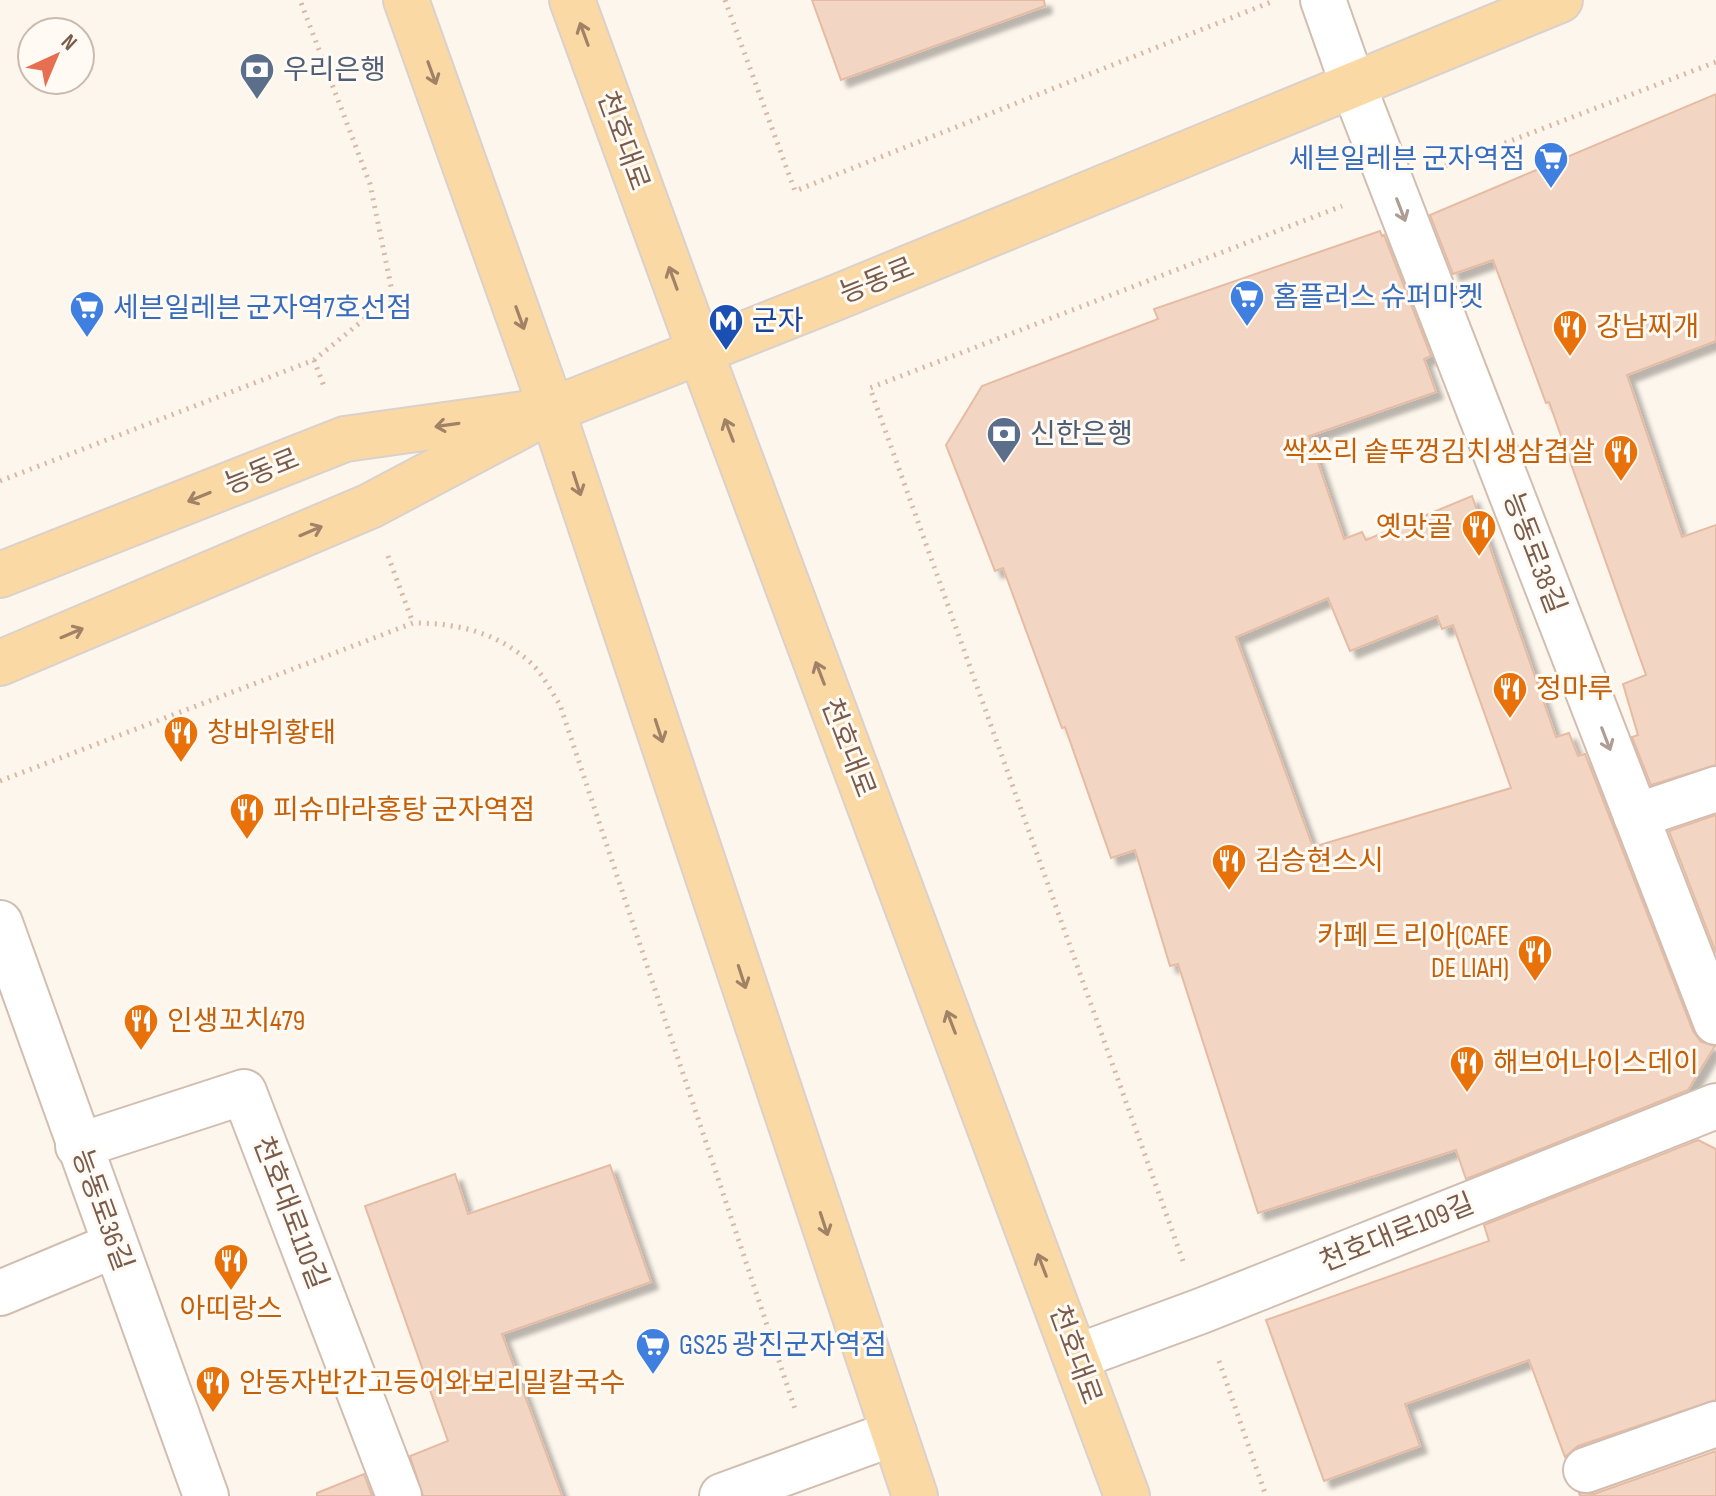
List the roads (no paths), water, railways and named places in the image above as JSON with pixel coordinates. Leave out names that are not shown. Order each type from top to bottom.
[{"type":"main road","points":[[406,0],[552,410],[915,1496]]},
{"type":"main road","name":"천호대로","points":[[572,0],[1127,1496]]},
{"type":"main road","name":"능동로","points":[[0,575],[345,439],[552,410],[835,298],[1560,0]]},
{"type":"main road","points":[[0,663],[370,506],[552,410]]},
{"type":"street","name":"능동로38길","points":[[1323,0],[1392,187],[1716,1022]]},
{"type":"street","points":[[1636,816],[1716,789]]},
{"type":"street","name":"능동로36길","points":[[0,923],[206,1496]]},
{"type":"street","name":"천호대로110길","points":[[78,1146],[244,1092],[399,1496]]},
{"type":"street","name":"천호대로109길","points":[[1076,1357],[1201,1311],[1716,1106]]},
{"type":"street","points":[[0,1293],[115,1245]]},
{"type":"street","points":[[1586,1470],[1716,1424]]},
{"type":"street","points":[[722,1496],[894,1433]]},
{"type":"place","name":"우리은행","points":[[257,101]]},
{"type":"place","name":"세븐일레븐 군자역점","points":[[1551,190]]},
{"type":"place","name":"홈플러스 슈퍼마켓","points":[[1247,328]]},
{"type":"place","name":"세븐일레븐 군자역7호선점","points":[[87,339]]},
{"type":"place","name":"군자","points":[[726,352]]},
{"type":"place","name":"강남찌개","points":[[1570,358]]},
{"type":"place","name":"신한은행","points":[[1004,465]]},
{"type":"place","name":"싹쓰리 솥뚜껑김치생삼겹살","points":[[1621,483]]},
{"type":"place","name":"옛맛골","points":[[1479,558]]},
{"type":"place","name":"정마루","points":[[1510,720]]},
{"type":"place","name":"창바위황태","points":[[181,764]]},
{"type":"place","name":"피슈마라홍탕 군자역점","points":[[247,841]]},
{"type":"place","name":"김승현스시","points":[[1229,892]]},
{"type":"place","name":"카페 드 리아(CAFE DE LIAH)","points":[[1535,983]]},
{"type":"place","name":"인생꼬치479","points":[[141,1052]]},
{"type":"place","name":"해브어나이스데이","points":[[1467,1094]]},
{"type":"place","name":"아띠랑스","points":[[231,1292]]},
{"type":"place","name":"GS25 광진군자역점","points":[[653,1376]]},
{"type":"place","name":"안동자반간고등어와보리밀칼국수","points":[[213,1414]]}]
